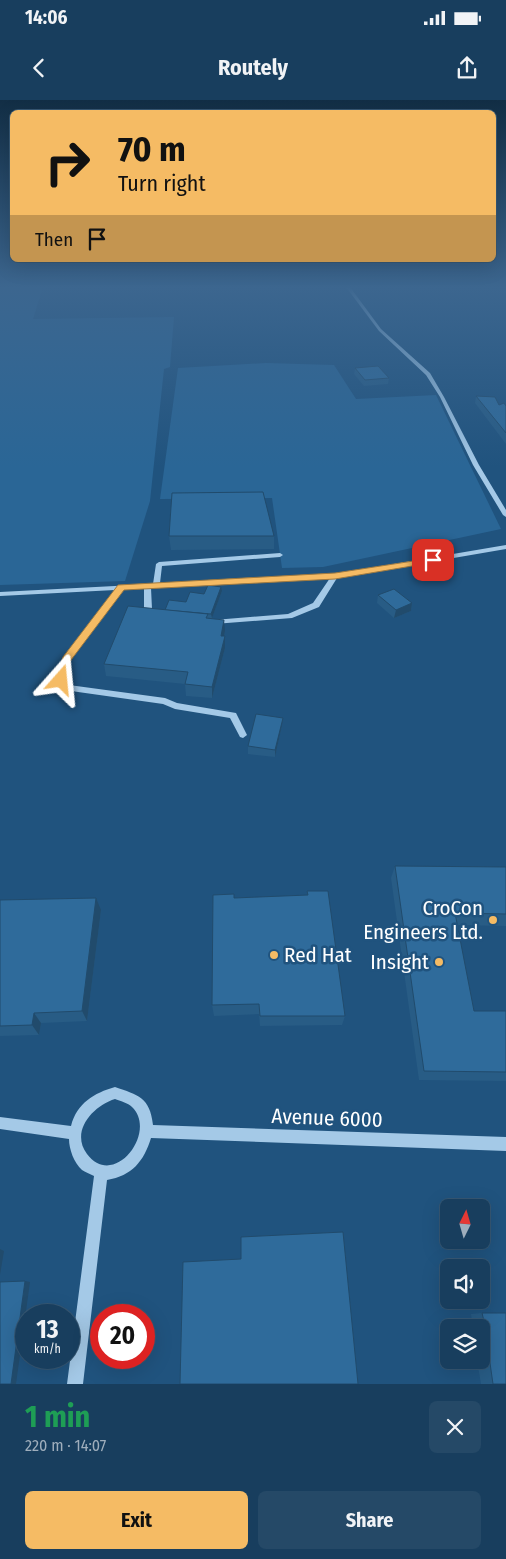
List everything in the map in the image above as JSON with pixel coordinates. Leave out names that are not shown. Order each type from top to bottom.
[{"type":"street","points":[[398,347],[428,374],[442,397],[476,465],[506,514]]},
{"type":"street","points":[[0,594],[335,576],[506,547]]},
{"type":"street","points":[[152,586],[158,564],[280,555]]},
{"type":"street","points":[[121,587],[66,660],[61,680],[67,688],[165,701],[175,706],[232,715],[243,735]]},
{"type":"street","points":[[115,1092],[126,1094],[135,1099],[147,1119],[144,1145],[137,1157],[126,1167],[114,1172],[101,1172],[90,1168],[81,1159],[76,1147],[75,1133],[78,1121],[85,1109],[104,1095],[115,1092]]},
{"type":"street","points":[[0,1123],[75,1133]]},
{"type":"street","name":"Avenue 6000","points":[[147,1131],[506,1144]]},
{"type":"street","points":[[75,1384],[101,1172]]},
{"type":"lane","points":[[206,622],[288,616],[316,604],[335,576]]},
{"type":"lane","points":[[152,586],[148,610],[159,618]]},
{"type":"shaded area","points":[[0,347],[172,347],[170,367],[164,369],[150,501],[125,581],[0,585]]},
{"type":"shaded area","points":[[266,363],[334,365],[356,399],[436,395],[501,529],[323,567],[282,568],[272,498],[160,499],[178,368]]},
{"type":"building","points":[[378,366],[389,378],[365,380],[355,368]]},
{"type":"building","points":[[476,396],[495,397],[499,405],[504,403],[506,406],[506,433]]},
{"type":"building","points":[[263,492],[274,536],[169,536],[172,493]]},
{"type":"building","points":[[208,585],[221,587],[211,614],[165,610],[169,600],[186,602],[190,592],[204,594]]},
{"type":"building","points":[[394,589],[412,603],[396,610],[378,595]]},
{"type":"building","points":[[128,606],[208,614],[206,618],[224,620],[221,636],[225,636],[212,687],[185,684],[188,672],[104,664]]},
{"type":"building","points":[[256,714],[283,718],[275,750],[248,746]]},
{"type":"building","points":[[395,866],[506,867],[506,914],[455,913],[474,1011],[506,1011],[506,1072],[424,1071]]},
{"type":"building","points":[[307,891],[328,891],[345,1016],[260,1016],[259,1004],[212,1005],[213,895],[234,894],[234,898],[308,895]]},
{"type":"building","points":[[96,898],[82,1011],[34,1013],[32,1025],[0,1026],[0,900]]},
{"type":"building","points":[[343,1232],[358,1384],[180,1384],[183,1262],[241,1259],[241,1237]]},
{"type":"building","points":[[25,1281],[22,1304],[15,1304],[15,1355],[11,1384],[0,1384],[0,1282]]},
{"type":"building","points":[[482,1313],[506,1313],[506,1384],[493,1384],[490,1363],[490,1319],[484,1319]]},
{"type":"place","name":"CroCon Engineers Ltd.","points":[[493,920]]},
{"type":"place","name":"Red Hat","points":[[274,955]]},
{"type":"place","name":"Insight","points":[[439,962]]},
{"type":"route","points":[[61,680],[66,660],[121,587],[335,576],[433,560]]}]
